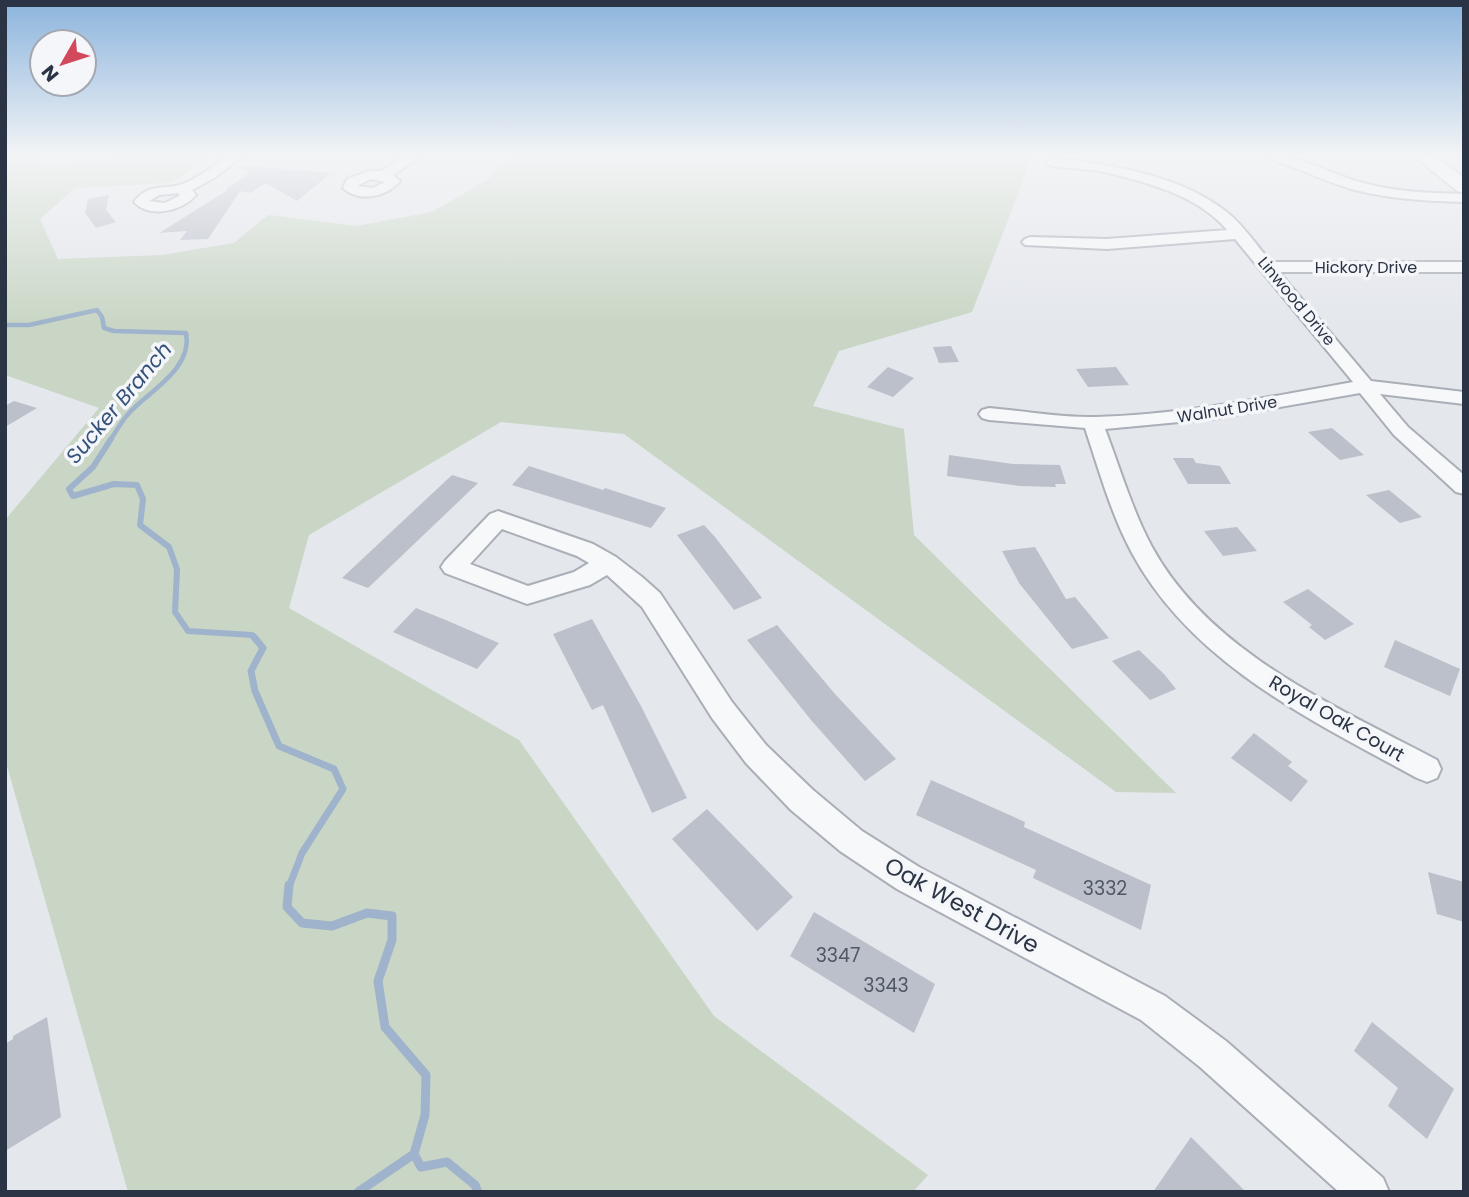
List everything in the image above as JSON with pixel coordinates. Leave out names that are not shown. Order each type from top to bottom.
[{"type":"street","name":"Linwood Drive","points":[[1217,212],[1269,267],[1401,431],[1464,487]]},
{"type":"street","points":[[1030,242],[1107,244],[1239,234]]},
{"type":"street","name":"Hickory Drive","points":[[1269,267],[1464,267]]},
{"type":"street","name":"Walnut Drive","points":[[989,414],[1093,423],[1211,413],[1365,386],[1464,398]]},
{"type":"street","name":"Royal Oak Court","points":[[1093,423],[1144,554],[1194,618],[1226,647],[1269,679],[1311,706],[1427,769]]},
{"type":"street","name":"Oak West Drive","points":[[608,563],[582,579],[527,595],[453,567],[498,519],[585,550],[608,563],[651,600],[722,710],[757,754],[802,800],[852,841],[908,878],[1153,1009],[1213,1054],[1362,1189]]},
{"type":"green space","points":[[5,212],[48,212],[40,219],[58,259],[162,255],[234,243],[268,215],[356,226],[432,212],[1011,212],[972,312],[839,351],[813,406],[904,429],[914,535],[1176,793],[1116,792],[624,434],[501,422],[309,535],[289,608],[519,740],[714,1016],[928,1175],[913,1192],[128,1192],[5,759],[5,520],[99,408],[5,375]]},
{"type":"building","points":[[108,212],[116,222],[96,228],[85,213]]},
{"type":"building","points":[[193,212],[226,212],[208,239],[180,240],[187,231],[159,233]]},
{"type":"building","points":[[951,346],[959,362],[939,363],[933,347]]},
{"type":"building","points":[[888,367],[914,378],[893,397],[867,387]]},
{"type":"building","points":[[1116,367],[1129,385],[1088,387],[1076,369]]},
{"type":"building","points":[[14,401],[37,408],[5,427],[5,406]]},
{"type":"building","points":[[1332,428],[1364,455],[1340,460],[1308,432]]},
{"type":"building","points":[[949,455],[1013,464],[1060,465],[1066,484],[1055,484],[1056,487],[1020,486],[947,476]]},
{"type":"building","points":[[1173,458],[1193,458],[1196,463],[1220,466],[1231,484],[1188,484]]},
{"type":"building","points":[[529,466],[666,508],[651,528],[512,485]]},
{"type":"building","points":[[452,475],[478,483],[368,588],[342,578]]},
{"type":"building","points":[[1389,490],[1422,517],[1400,523],[1366,495]]},
{"type":"building","points":[[704,525],[762,598],[734,610],[677,535]]},
{"type":"building","points":[[1237,527],[1257,551],[1223,556],[1204,531]]},
{"type":"building","points":[[1035,547],[1066,599],[1075,597],[1109,638],[1072,649],[1019,583],[1002,551]]},
{"type":"building","points":[[1308,589],[1354,624],[1325,640],[1309,627],[1312,625],[1283,602]]},
{"type":"building","points":[[416,608],[499,643],[477,669],[393,632]]},
{"type":"building","points":[[592,619],[641,706],[687,798],[652,813],[603,705],[592,710],[553,634]]},
{"type":"building","points":[[777,625],[835,694],[896,759],[865,781],[811,720],[747,640]]},
{"type":"building","points":[[1395,640],[1460,669],[1450,696],[1384,667]]},
{"type":"building","points":[[1139,650],[1176,689],[1150,700],[1112,661]]},
{"type":"building","points":[[1254,733],[1292,762],[1288,766],[1308,781],[1291,802],[1231,758]]},
{"type":"building","points":[[931,780],[1025,822],[1024,827],[1151,885],[1141,930],[1033,878],[1036,870],[916,815]]},
{"type":"building","points":[[707,809],[793,897],[757,931],[672,839]]},
{"type":"building","points":[[1428,872],[1464,882],[1464,922],[1437,914]]},
{"type":"building","points":[[814,912],[935,984],[914,1033],[790,956]]},
{"type":"building","points":[[47,1017],[61,1117],[5,1151],[5,1044],[13,1039],[13,1036]]},
{"type":"building","points":[[1372,1022],[1454,1089],[1427,1139],[1388,1106],[1398,1088],[1354,1051]]},
{"type":"building","points":[[1191,1137],[1246,1192],[1153,1192]]},
{"type":"waterway","name":"Sucker Branch","points":[[5,325],[29,325],[97,310],[102,317],[104,328],[114,331],[186,333],[183,358],[176,368],[129,413],[110,441]]},
{"type":"waterway","name":"Sucker Branch","points":[[111,439],[93,467],[69,489],[73,496],[114,484],[137,485],[143,499],[140,525],[169,547],[177,569],[175,612],[188,631],[252,635],[255,639]]},
{"type":"waterway","name":"Sucker Branch","points":[[254,637],[263,648],[251,671],[255,691],[279,746],[334,769],[343,789],[302,853],[289,887]]},
{"type":"waterway","name":"Sucker Branch","points":[[289,885],[287,907],[302,923],[332,926],[367,913],[392,916],[392,940],[378,981],[385,1027],[426,1075],[425,1115],[414,1154]]},
{"type":"waterway","name":"Sucker Branch","points":[[358,1192],[414,1154]]},
{"type":"waterway","points":[[414,1154],[421,1167],[447,1162],[475,1185],[478,1192]]}]
